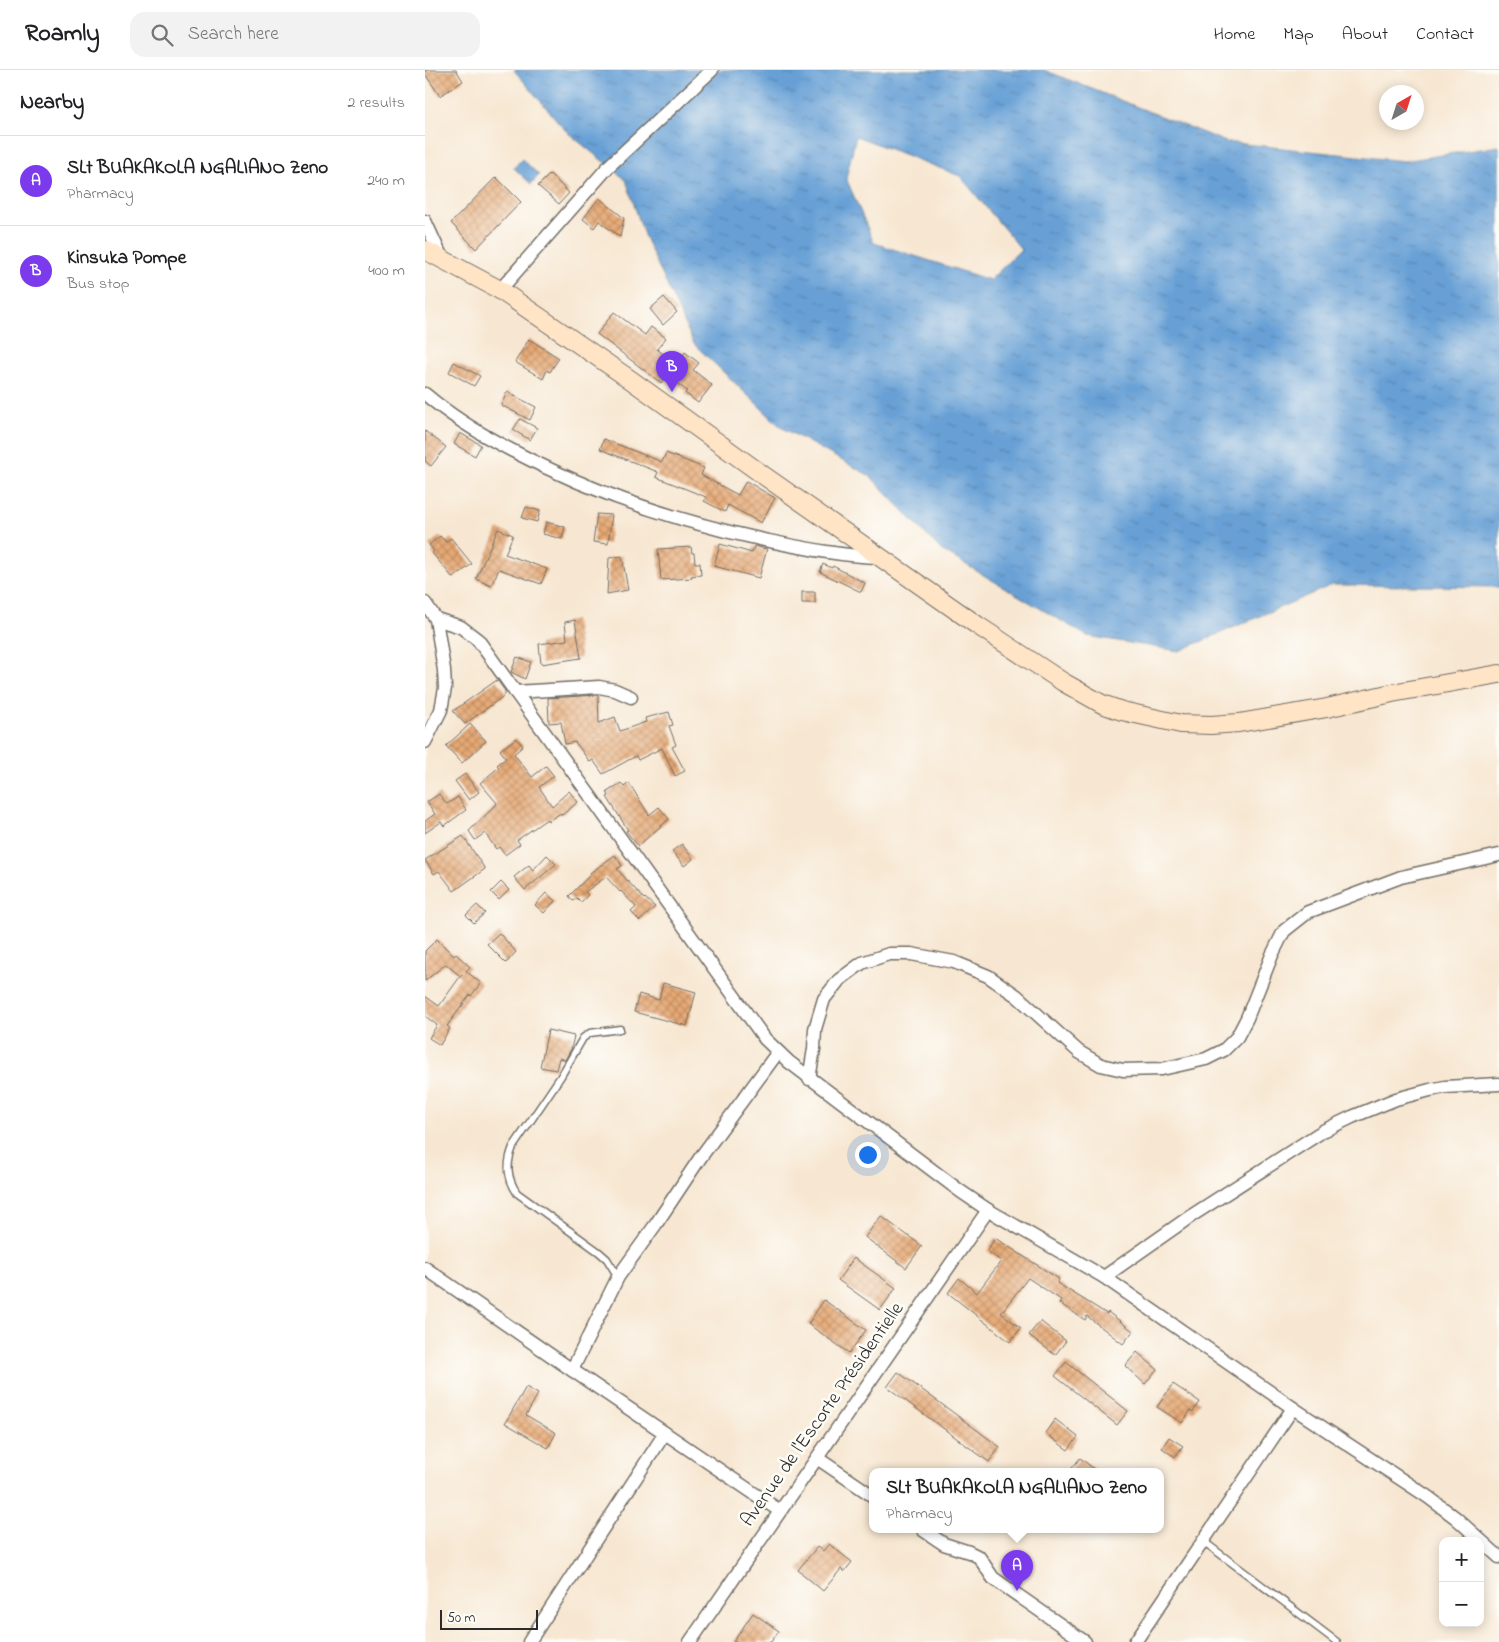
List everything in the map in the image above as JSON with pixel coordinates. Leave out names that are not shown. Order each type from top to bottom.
[{"type":"main road","points":[[425,250],[500,290],[631,380],[992,635],[1063,682],[1102,704],[1153,719],[1181,724],[1239,723],[1327,708],[1392,693],[1499,674]]},
{"type":"street","points":[[500,290],[609,166],[712,70]]},
{"type":"street","points":[[425,221],[442,258]]},
{"type":"street","points":[[425,394],[441,408],[482,435],[539,465],[596,490],[642,507],[735,534],[819,552],[881,557]]},
{"type":"street","points":[[425,603],[436,619],[445,688],[441,710],[425,742]]},
{"type":"street","points":[[436,619],[461,627],[478,640],[765,1039],[778,1052],[809,1079],[833,1094],[960,1191],[988,1210],[1104,1277],[1293,1408],[1428,1497],[1463,1524],[1499,1557]]},
{"type":"street","points":[[515,692],[599,688],[615,690],[631,697]]},
{"type":"street","points":[[809,1079],[815,1029],[824,999],[839,980],[862,963],[889,954],[911,954],[954,962],[988,976],[1017,996],[1079,1052],[1101,1065],[1123,1070],[1162,1069],[1206,1059],[1224,1050],[1237,1037],[1247,1018],[1272,954],[1284,931],[1308,912],[1401,877],[1499,855]]},
{"type":"street","points":[[571,1370],[618,1277],[700,1158],[778,1052]]},
{"type":"street","points":[[1104,1277],[1191,1216],[1331,1127],[1352,1116],[1396,1099],[1430,1090],[1445,1087],[1499,1084]]},
{"type":"street","name":"Avenue de l'Escorte Présidentielle","points":[[696,1640],[780,1511],[988,1210]]},
{"type":"street","points":[[425,1268],[571,1370],[780,1511]]},
{"type":"street","points":[[1135,1642],[1293,1408]]},
{"type":"street","points":[[529,1642],[665,1433]]},
{"type":"street","points":[[817,1458],[869,1493]]},
{"type":"street","points":[[928,1533],[944,1544],[979,1557],[993,1578],[1085,1642]]},
{"type":"lane","points":[[618,1277],[607,1259],[599,1252],[517,1193],[511,1184],[508,1173],[513,1147],[561,1076],[579,1043],[590,1034],[620,1029]]},
{"type":"lane","points":[[1203,1541],[1337,1642]]},
{"type":"water","points":[[514,70],[1044,70],[1226,142],[1404,161],[1499,146],[1499,587],[1332,585],[1179,651],[1087,636],[941,550],[870,476],[781,427],[694,344],[644,235],[626,180],[567,132]],"holes":[[[856,136],[960,176],[1021,249],[990,280],[874,243],[846,178]]]},
{"type":"water","points":[[522,159],[539,175],[531,184],[514,168]]},
{"type":"building","points":[[425,70],[456,70],[463,81],[440,96],[425,74]]},
{"type":"building","points":[[550,174],[569,193],[559,204],[538,186]]},
{"type":"building","points":[[496,177],[521,202],[476,249],[451,223]]},
{"type":"building","points":[[599,198],[624,218],[620,237],[599,221],[594,228],[583,219]]},
{"type":"building","points":[[664,297],[677,312],[663,325],[650,309]]},
{"type":"building","points":[[614,312],[645,335],[651,327],[666,338],[657,349],[676,364],[685,352],[699,363],[693,370],[712,385],[698,403],[685,393],[687,391],[667,375],[661,383],[597,334]]},
{"type":"building","points":[[529,339],[559,358],[550,372],[547,370],[543,379],[515,362]]},
{"type":"building","points":[[454,362],[480,376],[474,386],[449,372]]},
{"type":"building","points":[[507,392],[536,407],[530,420],[501,405]]},
{"type":"building","points":[[520,419],[537,428],[530,440],[513,430]]},
{"type":"building","points":[[425,431],[446,447],[431,466],[425,461]]},
{"type":"building","points":[[460,433],[481,445],[475,456],[454,444]]},
{"type":"building","points":[[604,439],[662,462],[666,453],[704,468],[701,475],[738,495],[746,481],[775,498],[761,523],[728,505],[725,512],[704,501],[706,497],[656,477],[658,472],[600,449]]},
{"type":"building","points":[[526,507],[540,511],[537,522],[522,518]]},
{"type":"building","points":[[597,514],[612,515],[608,544],[593,542]]},
{"type":"building","points":[[546,522],[565,527],[562,539],[543,534]]},
{"type":"building","points":[[498,529],[513,535],[505,554],[547,569],[541,584],[499,569],[491,586],[476,579]]},
{"type":"building","points":[[440,536],[446,542],[451,538],[472,564],[453,578],[432,553],[434,551],[429,545]]},
{"type":"building","points":[[720,544],[752,553],[754,546],[767,549],[759,578],[714,566]]},
{"type":"building","points":[[691,547],[695,563],[700,563],[701,575],[691,576],[692,578],[661,580],[658,549]]},
{"type":"building","points":[[622,556],[628,590],[607,594],[609,558]]},
{"type":"building","points":[[823,564],[832,568],[833,566],[865,583],[861,592],[820,572]]},
{"type":"building","points":[[802,592],[815,592],[815,603],[802,603]]},
{"type":"building","points":[[575,620],[581,658],[541,664],[539,644],[567,640],[565,622]]},
{"type":"building","points":[[517,657],[531,662],[525,679],[511,672]]},
{"type":"building","points":[[497,680],[505,691],[505,695],[465,724],[453,711]]},
{"type":"building","points":[[598,695],[599,723],[615,717],[620,731],[646,722],[645,718],[669,712],[673,725],[669,726],[676,745],[672,747],[685,771],[675,776],[662,748],[638,760],[636,756],[603,774],[593,760],[590,762],[575,742],[565,744],[561,722],[549,723],[548,698]]},
{"type":"building","points":[[470,724],[486,741],[462,763],[446,746]]},
{"type":"building","points":[[516,738],[523,746],[514,754],[532,777],[546,766],[554,776],[539,787],[552,806],[569,791],[578,802],[562,815],[561,813],[548,821],[547,819],[517,840],[520,844],[505,855],[499,847],[496,849],[485,833],[475,840],[469,831],[496,805],[497,803],[480,783],[499,767],[497,765],[506,758],[500,750]]},
{"type":"building","points":[[465,774],[479,792],[469,800],[455,781]]},
{"type":"building","points":[[621,783],[624,787],[629,783],[649,815],[659,807],[669,819],[638,846],[626,831],[628,830],[607,797],[609,796],[607,792]]},
{"type":"building","points":[[439,794],[447,804],[458,797],[466,810],[444,826],[441,822],[425,833],[425,821],[435,814],[427,802]]},
{"type":"building","points":[[463,836],[485,869],[454,891],[439,871],[434,874],[425,860]]},
{"type":"building","points":[[682,844],[693,859],[684,866],[672,851]]},
{"type":"building","points":[[547,855],[556,864],[525,890],[514,877],[529,865],[533,870]]},
{"type":"building","points":[[615,855],[622,866],[617,869],[644,899],[655,907],[640,921],[631,912],[636,907],[606,877],[585,892],[588,895],[581,902],[577,898],[573,901],[569,896],[590,873]]},
{"type":"building","points":[[501,882],[509,890],[499,900],[491,892]]},
{"type":"building","points":[[546,893],[555,901],[544,913],[535,905]]},
{"type":"building","points":[[477,905],[485,913],[474,923],[466,915]]},
{"type":"building","points":[[499,933],[516,952],[506,963],[487,944]]},
{"type":"building","points":[[437,939],[454,956],[456,954],[470,967],[466,971],[481,983],[447,1026],[450,1028],[440,1045],[429,1038],[437,1025],[425,1016],[425,996],[439,1006],[462,974],[460,976],[446,964],[425,981],[425,951]]},
{"type":"building","points":[[663,983],[696,992],[687,1026],[634,1012],[639,994],[659,1000]]},
{"type":"building","points":[[548,1030],[574,1036],[571,1049],[565,1060],[559,1058],[556,1070],[540,1067]]},
{"type":"building","points":[[881,1216],[922,1246],[906,1268],[865,1237]]},
{"type":"building","points":[[995,1238],[1059,1279],[1057,1283],[1107,1314],[1108,1312],[1133,1331],[1123,1344],[1087,1316],[1085,1320],[1059,1303],[1061,1300],[1028,1278],[1001,1313],[1021,1328],[1010,1342],[948,1293],[959,1278],[977,1293],[1001,1261],[987,1251]]},
{"type":"building","points":[[854,1258],[896,1288],[880,1310],[838,1280]]},
{"type":"building","points":[[824,1300],[866,1330],[849,1353],[808,1324]]},
{"type":"building","points":[[1040,1321],[1066,1341],[1055,1355],[1029,1335]]},
{"type":"building","points":[[1137,1352],[1157,1369],[1145,1384],[1125,1366]]},
{"type":"building","points":[[1066,1362],[1128,1411],[1117,1425],[1055,1376]]},
{"type":"building","points":[[898,1372],[1000,1447],[989,1462],[887,1387]]},
{"type":"building","points":[[1173,1384],[1200,1402],[1193,1412],[1191,1410],[1182,1423],[1157,1407]]},
{"type":"building","points":[[526,1387],[538,1394],[526,1415],[556,1433],[548,1448],[505,1423]]},
{"type":"building","points":[[1055,1419],[1078,1437],[1068,1450],[1045,1433]]},
{"type":"building","points":[[1169,1437],[1183,1446],[1175,1457],[1162,1448]]},
{"type":"building","points":[[1080,1458],[1093,1468],[1072,1468]]},
{"type":"building","points":[[829,1544],[852,1562],[844,1572],[841,1569],[823,1591],[798,1570],[817,1547],[823,1551]]},
{"type":"building","points":[[753,1613],[779,1631],[771,1642],[733,1642]]},
{"type":"place","name":"Kinsuka Pompe","points":[[672,392]]},
{"type":"place","name":"SLt BUAKAKOLA NGALIANO Zeno","points":[[1017,1591]]}]
